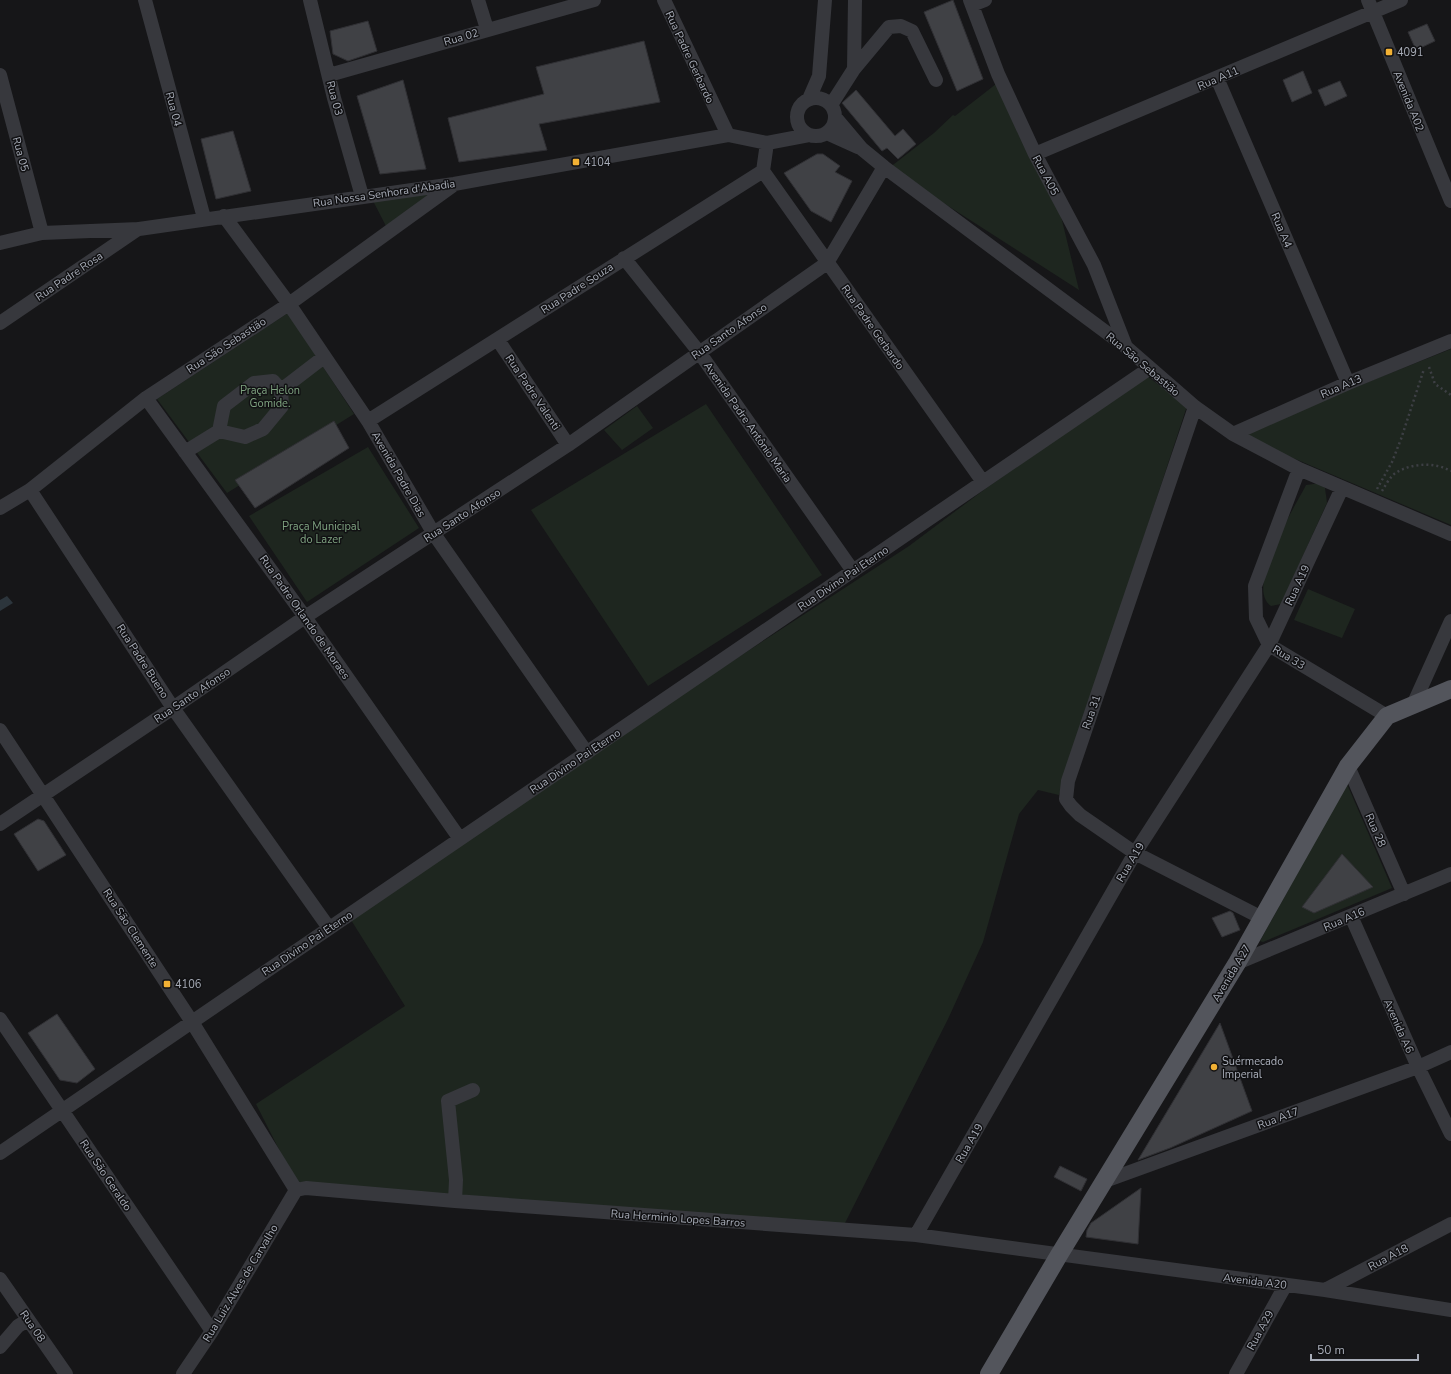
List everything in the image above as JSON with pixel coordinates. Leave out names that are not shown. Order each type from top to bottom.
[{"type":"main road","name":"Avenida A27","points":[[989,1374],[1059,1255],[1237,964],[1348,766],[1387,716],[1414,703],[1451,690]]},
{"type":"street","name":"Rua 04","points":[[144,0],[204,218]]},
{"type":"street","name":"Rua 03","points":[[310,0],[362,196]]},
{"type":"street","points":[[478,0],[487,29]]},
{"type":"street","name":"Rua 02","points":[[329,75],[487,29],[594,0]]},
{"type":"street","name":"Rua Padre Gerbardo","points":[[664,0],[728,136]]},
{"type":"street","points":[[819,76],[831,108],[834,124],[827,133],[815,137],[809,136],[803,132],[797,122],[799,108],[809,99],[819,76],[825,0]]},
{"type":"street","points":[[854,69],[855,0]]},
{"type":"street","points":[[971,3],[986,0]]},
{"type":"street","name":"Rua A11","points":[[1035,154],[1217,78],[1370,6],[1401,0]]},
{"type":"street","name":"Rua A05","points":[[971,3],[998,74],[1035,154],[1094,265],[1126,347]]},
{"type":"street","name":"Avenida A02","points":[[1370,6],[1446,176],[1451,201]]},
{"type":"street","points":[[831,108],[854,69],[888,27],[901,26],[912,31],[936,80]]},
{"type":"street","name":"Rua 05","points":[[0,75],[42,233]]},
{"type":"street","name":"Rua A4","points":[[1217,78],[1348,382]]},
{"type":"street","points":[[809,99],[817,98],[831,108]]},
{"type":"street","name":"Rua São Sebastião","points":[[831,108],[862,149],[884,167],[1126,347],[1195,407],[1232,434],[1342,488],[1451,534]]},
{"type":"street","points":[[763,171],[767,143],[797,122]]},
{"type":"street","name":"Rua São Sebastião","points":[[827,133],[862,149]]},
{"type":"street","name":"Rua Nossa Senhora d'Abadia","points":[[0,243],[42,233],[138,229],[204,218],[454,184],[728,136],[767,143],[809,136]]},
{"type":"street","name":"Rua Santo Afonso","points":[[0,824],[305,617],[568,445],[827,262],[884,167]]},
{"type":"street","name":"Rua Padre Gerbardo","points":[[763,171],[983,482]]},
{"type":"street","name":"Rua Padre Souza","points":[[368,421],[763,171]]},
{"type":"street","name":"Rua São Sebastião","points":[[0,508],[30,490],[146,398],[289,304],[454,184]]},
{"type":"street","name":"Avenida Padre Dias","points":[[224,216],[289,304],[368,421],[434,534],[587,753]]},
{"type":"street","name":"Rua Padre Rosa","points":[[0,323],[138,229]]},
{"type":"street","name":"Avenida Padre Antônio Maria","points":[[624,258],[699,352],[853,571]]},
{"type":"street","name":"Rua Padre Valenti","points":[[498,340],[568,445]]},
{"type":"street","name":"Rua A13","points":[[1232,434],[1348,382],[1451,341]]},
{"type":"street","points":[[281,390],[324,357]]},
{"type":"street","name":"Rua Divino Pai Eterno","points":[[0,1152],[1150,368]]},
{"type":"street","points":[[185,452],[219,431],[245,437],[263,429],[282,406],[281,390],[273,381],[254,383],[224,406],[219,431]]},
{"type":"street","name":"Rua Padre Orlando de Moraes","points":[[146,398],[305,617],[460,839]]},
{"type":"street","name":"Rua 31","points":[[1195,407],[1066,790],[1066,799],[1071,806],[1135,853],[1262,918]]},
{"type":"street","name":"Rua 33","points":[[1299,468],[1255,586],[1256,618],[1269,645],[1387,716]]},
{"type":"street","name":"Rua A19","points":[[916,1235],[1135,853],[1269,645],[1342,488]]},
{"type":"street","name":"Rua Padre Bueno","points":[[30,490],[173,708],[329,928]]},
{"type":"street","points":[[1414,703],[1451,621]]},
{"type":"street","name":"Rua São Clemente","points":[[0,730],[192,1022],[296,1190]]},
{"type":"street","name":"Rua 28","points":[[1348,766],[1404,894]]},
{"type":"street","name":"Rua A16","points":[[1237,964],[1451,874]]},
{"type":"street","name":"Avenida A6","points":[[1351,916],[1418,1067],[1451,1134]]},
{"type":"street","name":"Rua São Geraldo","points":[[0,1019],[212,1331]]},
{"type":"street","name":"Rua A17","points":[[1105,1181],[1418,1067],[1451,1052]]},
{"type":"street","points":[[455,1202],[456,1180],[448,1101],[472,1090]]},
{"type":"street","name":"Rua Herminio Lopes Barros","points":[[296,1190],[306,1188],[455,1202],[916,1235],[1059,1255]]},
{"type":"street","name":"Rua Luiz Alves de Carvalho","points":[[183,1374],[212,1331],[296,1190]]},
{"type":"street","name":"Rua A18","points":[[1325,1290],[1451,1224]]},
{"type":"street","name":"Avenida A20","points":[[1059,1255],[1285,1286],[1325,1290],[1451,1310]]},
{"type":"street","name":"Rua 08","points":[[0,1278],[66,1374]]},
{"type":"street","name":"Rua A29","points":[[1236,1374],[1285,1286]]},
{"type":"street","points":[[0,1347],[18,1326],[28,1320]]},
{"type":"path","points":[[1430,367],[1435,384],[1451,395]]},
{"type":"path","points":[[1377,488],[1392,462],[1424,369]]},
{"type":"path","points":[[1370,485],[1377,488],[1376,490],[1381,493],[1391,478],[1398,472],[1426,464],[1445,468],[1451,471]]},
{"type":"path","points":[[1382,490],[1389,494]]},
{"type":"green space","points":[[996,84],[1057,200],[1079,290],[889,168],[934,133],[953,115],[955,116]]},
{"type":"green space","points":[[427,192],[427,198],[387,228],[371,197]]},
{"type":"green space","name":"Praça Helon Gomide.","points":[[288,313],[354,414],[227,493],[157,399]]},
{"type":"green space","points":[[1451,349],[1451,525],[1248,439],[1245,431]]},
{"type":"green space","points":[[1147,376],[1187,406],[1059,795],[1038,790],[1019,814],[983,942],[948,1019],[844,1225],[297,1185],[256,1104],[405,1006],[351,920],[588,755],[909,546],[985,489]]},
{"type":"green space","points":[[706,404],[822,575],[648,686],[531,510]]},
{"type":"green space","points":[[637,406],[653,428],[622,450],[604,430]]},
{"type":"green space","name":"Praça Municipal do Lazer","points":[[368,447],[419,528],[307,602],[249,516]]},
{"type":"green space","points":[[1321,483],[1325,488],[1327,503],[1281,604],[1271,606],[1264,597],[1264,583],[1267,566],[1274,547],[1306,485]]},
{"type":"green space","points":[[1308,589],[1355,609],[1342,638],[1294,620]]},
{"type":"green space","points":[[1347,784],[1392,888],[1263,942],[1260,941]]},
{"type":"shaded area","points":[[7,596],[13,603],[0,611],[0,600]]},
{"type":"building","points":[[953,0],[983,79],[957,91],[924,12]]},
{"type":"building","points":[[368,21],[377,51],[348,61],[333,54],[330,31]]},
{"type":"building","points":[[1427,24],[1435,41],[1416,50],[1408,32]]},
{"type":"building","points":[[644,41],[660,102],[539,124],[547,150],[459,162],[448,118],[544,94],[536,67]]},
{"type":"building","points":[[1303,71],[1312,93],[1292,102],[1283,80]]},
{"type":"building","points":[[403,80],[426,169],[380,174],[357,96]]},
{"type":"building","points":[[1340,81],[1347,96],[1325,106],[1318,90]]},
{"type":"building","points":[[856,90],[895,136],[903,129],[916,144],[898,159],[887,148],[882,151],[842,103]]},
{"type":"building","points":[[233,131],[251,191],[216,199],[201,139]]},
{"type":"building","points":[[817,154],[823,154],[840,166],[835,172],[852,181],[831,222],[811,211],[784,173]]},
{"type":"building","points":[[334,421],[349,448],[255,508],[235,480]]},
{"type":"building","points":[[38,819],[44,821],[66,855],[38,871],[14,834]]},
{"type":"building","points":[[1342,854],[1373,887],[1314,913],[1302,907]]},
{"type":"building","points":[[1230,911],[1233,913],[1240,930],[1222,937],[1212,918]]},
{"type":"building","points":[[57,1014],[95,1069],[77,1083],[60,1080],[28,1033]]},
{"type":"building","name":"Suérmecado Imperial","points":[[1220,1023],[1252,1111],[1170,1148],[1138,1160]]},
{"type":"building","points":[[1060,1166],[1087,1179],[1081,1191],[1054,1177]]},
{"type":"building","points":[[1141,1188],[1138,1244],[1086,1237],[1087,1230],[1091,1223]]},
{"type":"place","name":"4091","points":[[1389,52]]},
{"type":"place","name":"4104","points":[[576,162]]},
{"type":"place","name":"4106","points":[[167,984]]},
{"type":"place","name":"Suérmecado Imperial","points":[[1214,1067]]}]
